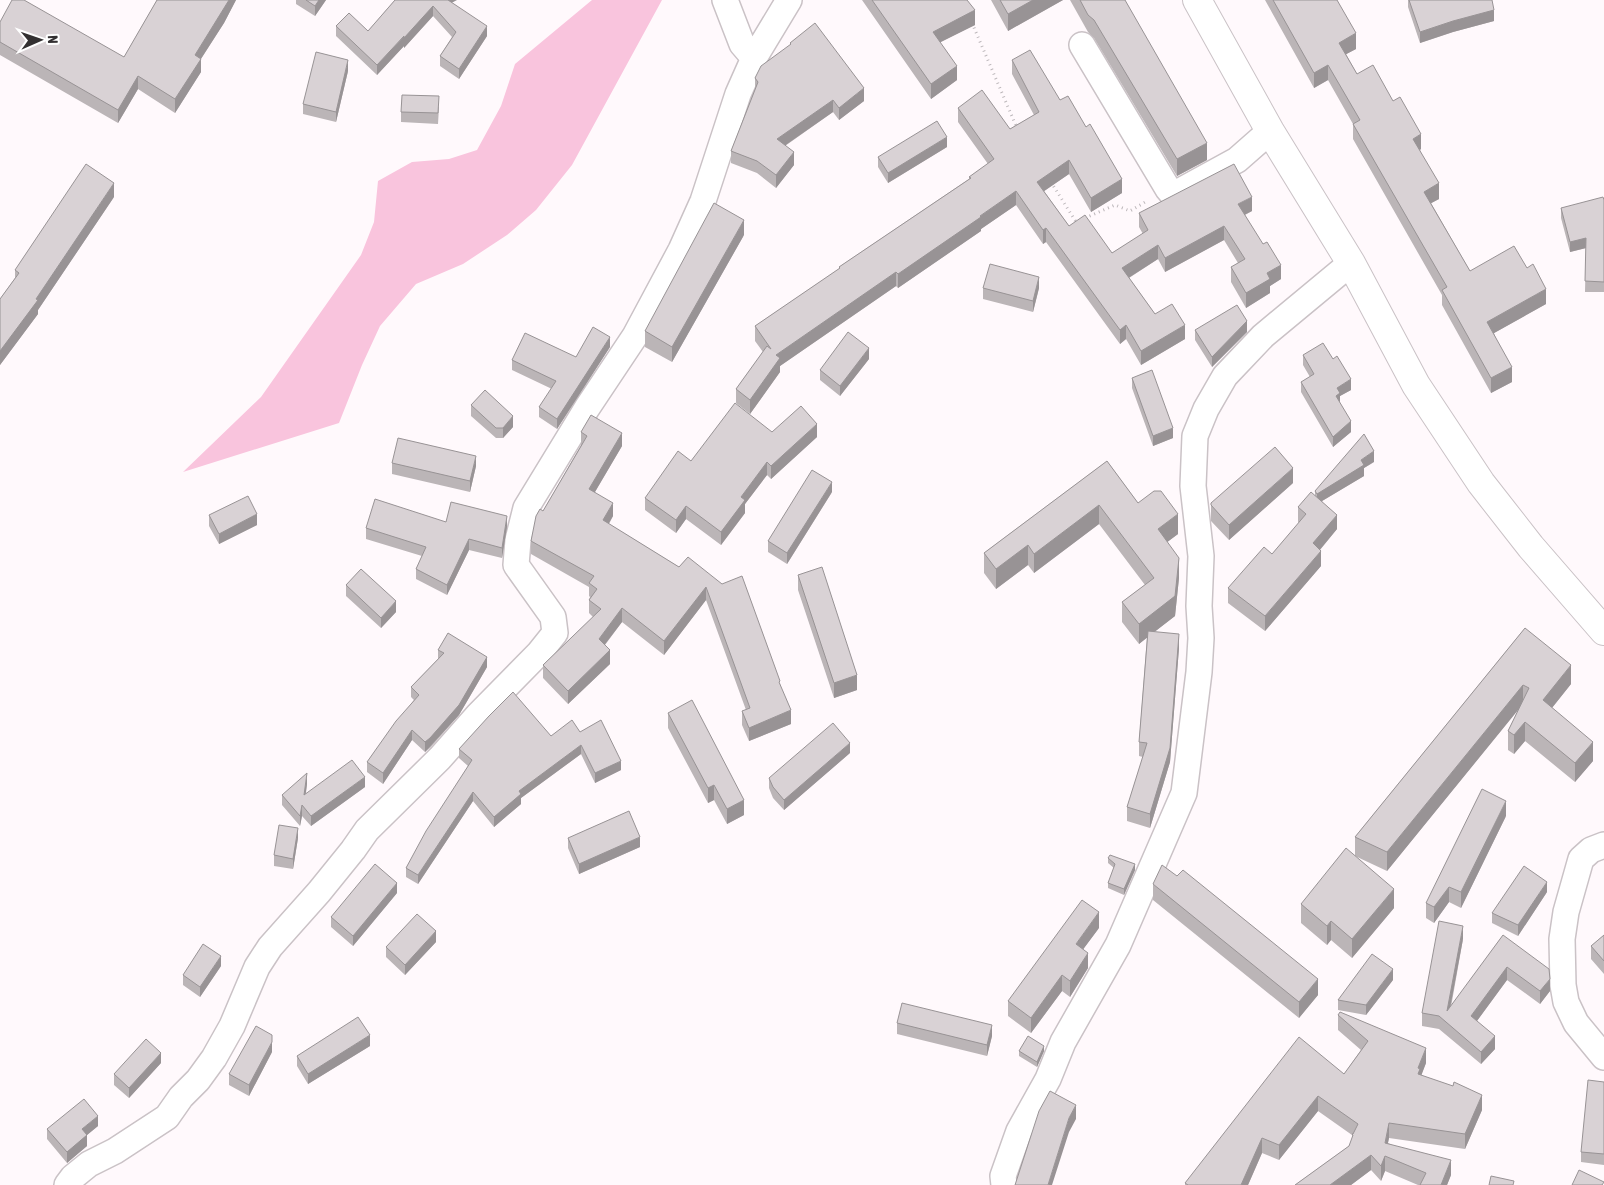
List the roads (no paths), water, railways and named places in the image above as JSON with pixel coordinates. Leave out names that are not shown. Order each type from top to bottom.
[{"type":"main road","points":[[1197,0],[1270,131],[1351,263],[1416,385],[1481,483],[1531,547],[1604,631]]},
{"type":"street","points":[[725,0],[742,44],[754,58]]},
{"type":"street","points":[[67,1185],[73,1177],[89,1164],[115,1151],[167,1117],[181,1097],[198,1080],[214,1058],[232,1026],[257,967],[270,947],[325,885],[367,830],[440,758],[478,715],[539,654],[555,633],[554,617],[516,565],[518,540],[526,508],[587,408],[635,336],[691,230],[738,94],[754,58],[789,0]]},
{"type":"street","points":[[1082,45],[1168,190],[1173,195],[1237,160],[1270,131]]},
{"type":"street","points":[[1004,1185],[1003,1176],[1019,1131],[1048,1078],[1063,1042],[1118,945],[1184,793],[1199,672],[1201,638],[1199,606],[1202,556],[1193,486],[1195,436],[1206,409],[1225,376],[1263,336],[1351,263]]},
{"type":"street","points":[[1604,845],[1590,850],[1581,859],[1566,912],[1562,939],[1563,985],[1566,1002],[1576,1023],[1604,1057]]}]
